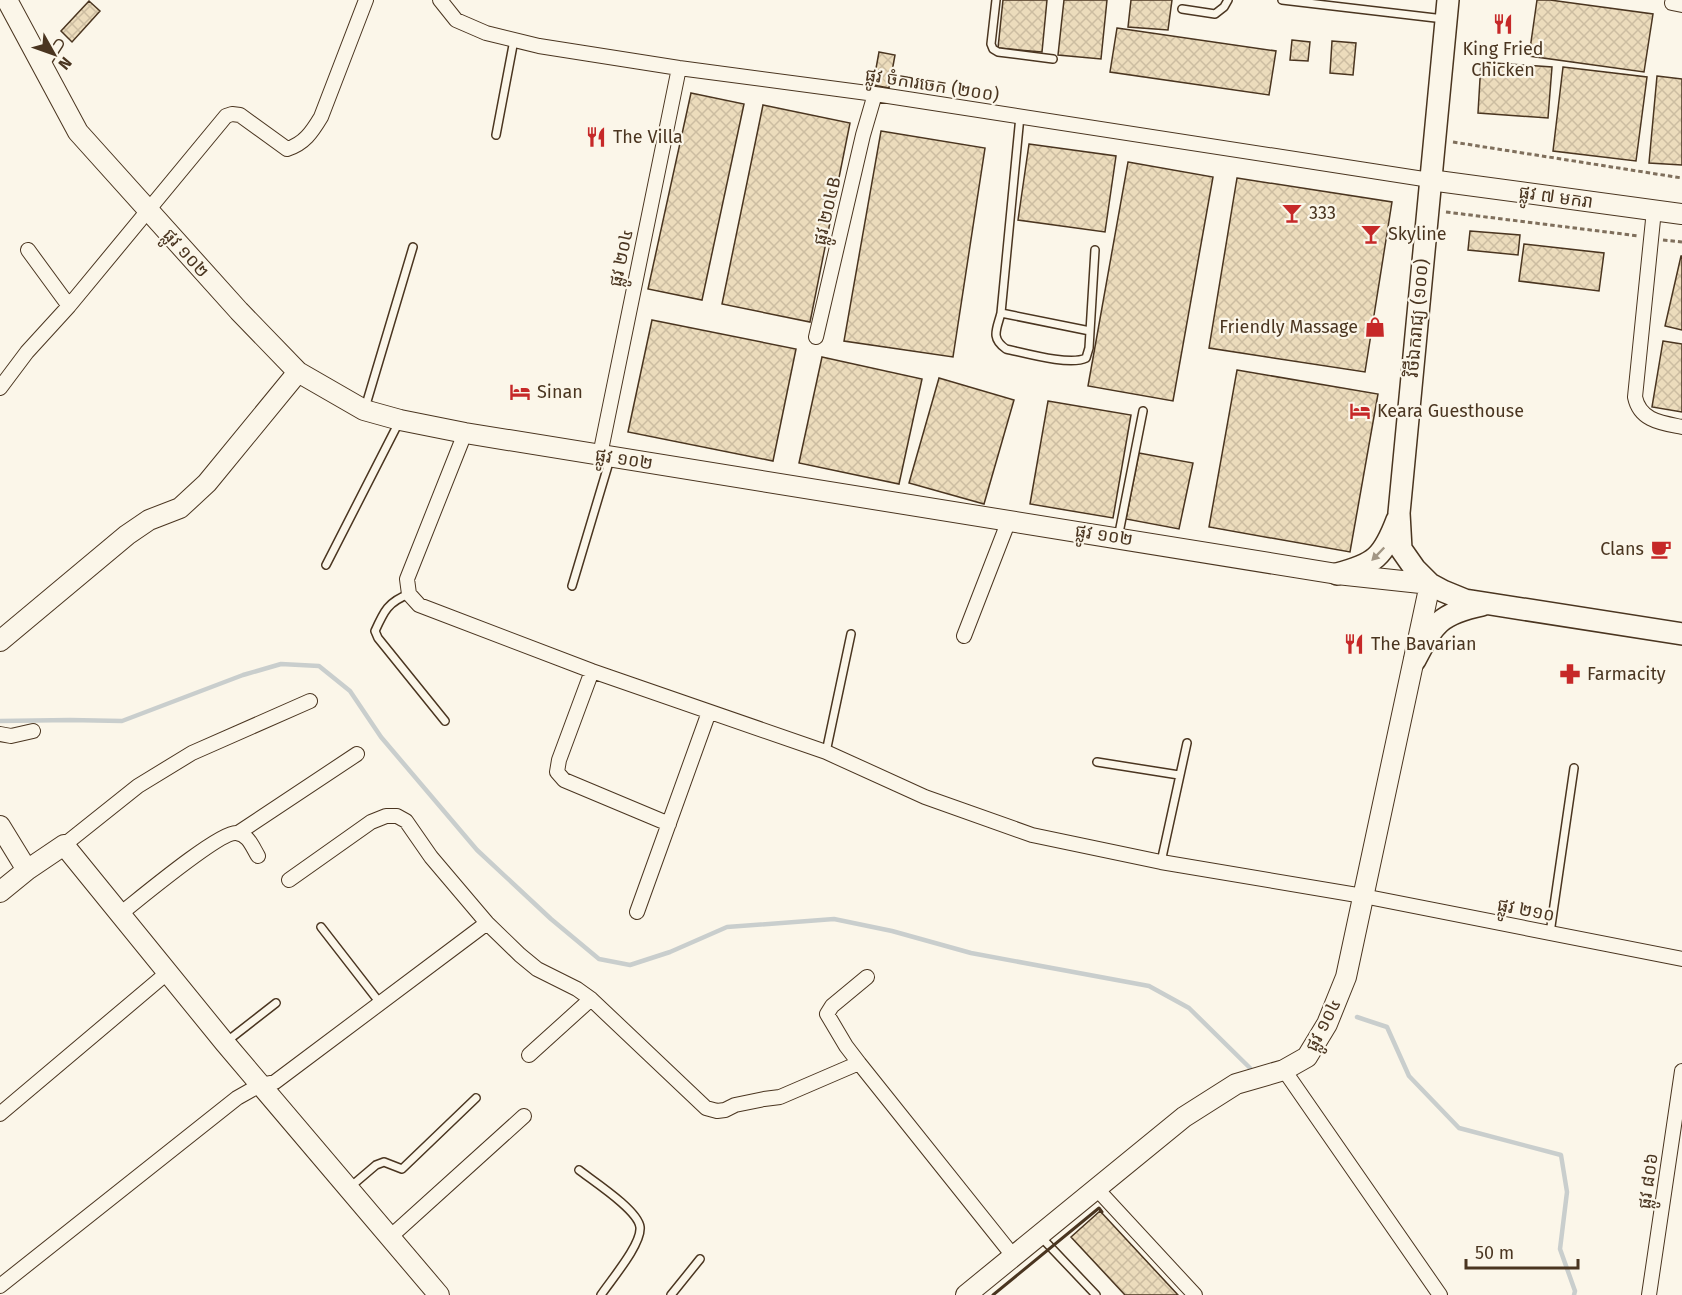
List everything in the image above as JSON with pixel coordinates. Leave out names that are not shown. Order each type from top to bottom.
[{"type":"main road","name":"វិថីឯករាជ្យ (១០០)","points":[[1447,10],[1399,513],[1401,549],[1415,569],[1430,584],[1465,600],[1682,634]]},
{"type":"main road","points":[[1337,574],[1362,568],[1377,557],[1389,542],[1399,513]]},
{"type":"main road","points":[[1415,660],[1428,634],[1442,619],[1458,610],[1486,604]]},
{"type":"street","name":"ផ្លូវ ១០២","points":[[7,0],[78,132],[148,212],[298,372],[364,410],[465,433],[605,456],[1337,574],[1430,584]]},
{"type":"street","points":[[0,388],[27,352],[69,306],[226,116],[240,115],[287,149],[299,146],[321,117],[366,0]]},
{"type":"street","name":"ផ្លូវ ចំការចេក (២០០)","points":[[440,0],[456,20],[486,33],[539,46],[679,68],[875,94],[1431,180]]},
{"type":"street","name":"ផ្លូវ ២០៤","points":[[605,456],[679,68]]},
{"type":"street","name":"ផ្លូវ ២០៤B","points":[[816,337],[863,135],[875,94]]},
{"type":"street","name":"ផ្លូវ ៧ មករា","points":[[1431,180],[1682,214]]},
{"type":"street","points":[[1654,210],[1636,405],[1643,414],[1655,422],[1682,427]]},
{"type":"street","points":[[28,250],[69,306]]},
{"type":"street","points":[[0,641],[126,535],[149,520],[180,508],[192,498],[207,483],[298,372]]},
{"type":"street","points":[[409,594],[407,579],[465,433]]},
{"type":"street","points":[[963,636],[1008,520]]},
{"type":"street","name":"ផ្លូវ ១០៤","points":[[966,1295],[1184,1117],[1236,1084],[1284,1070],[1307,1058],[1327,1024],[1346,977],[1430,584]]},
{"type":"street","name":"ផ្លូវ ២១០","points":[[409,594],[419,605],[592,671],[826,752],[925,797],[1032,835],[1161,862],[1363,896],[1682,959]]},
{"type":"street","points":[[592,671],[559,760],[557,772],[564,780],[669,824]]},
{"type":"street","points":[[0,892],[138,786],[192,753],[310,701]]},
{"type":"street","points":[[637,912],[710,712]]},
{"type":"street","points":[[0,734],[11,736],[33,731]]},
{"type":"street","points":[[120,914],[202,851],[230,834],[238,833],[357,754]]},
{"type":"street","points":[[289,880],[371,822],[386,816],[397,816],[406,821],[432,857],[487,923],[537,969],[577,989],[591,999],[706,1108],[717,1111],[725,1110],[735,1105],[764,1098],[780,1097],[859,1063]]},
{"type":"street","points":[[0,826],[27,870]]},
{"type":"street","points":[[238,833],[246,837],[258,855]]},
{"type":"street","points":[[64,845],[167,974],[439,1295]]},
{"type":"street","points":[[0,1286],[237,1098],[260,1085],[275,1082],[487,923]]},
{"type":"street","points":[[0,1113],[167,974]]},
{"type":"street","points":[[867,977],[832,1006],[827,1014],[859,1063],[1014,1257]]},
{"type":"street","points":[[529,1055],[591,999]]},
{"type":"street","points":[[1284,1070],[1440,1295]]},
{"type":"street","name":"ផ្លូវ ៨០៦","points":[[1649,1295],[1682,1071]]},
{"type":"street","points":[[389,1238],[524,1116]]},
{"type":"street","points":[[1096,1188],[1195,1295]]},
{"type":"lane","points":[[996,0],[991,44],[993,49],[998,52],[1053,59]]},
{"type":"lane","points":[[1182,9],[1215,14],[1224,7],[1228,0]]},
{"type":"lane","points":[[1282,0],[1447,10]]},
{"type":"lane","points":[[496,135],[514,40]]},
{"type":"lane","points":[[42,68],[59,44]]},
{"type":"lane","points":[[1020,116],[1001,313],[995,335],[999,344],[1006,349],[1079,361],[1086,358],[1089,348],[1095,250]]},
{"type":"lane","points":[[364,410],[413,247]]},
{"type":"lane","points":[[1001,313],[1090,331]]},
{"type":"lane","points":[[1118,538],[1143,411]]},
{"type":"lane","points":[[326,565],[400,420]]},
{"type":"lane","points":[[572,586],[605,456]]},
{"type":"lane","points":[[409,594],[395,599],[384,612],[375,631],[378,638],[445,721]]},
{"type":"lane","points":[[826,752],[851,634]]},
{"type":"lane","points":[[1161,862],[1187,742]]},
{"type":"lane","points":[[1097,762],[1179,775]]},
{"type":"lane","points":[[1550,933],[1574,768]]},
{"type":"lane","points":[[321,927],[381,1004]]},
{"type":"lane","points":[[225,1043],[276,1003]]},
{"type":"lane","points":[[348,1190],[376,1165],[384,1162],[402,1169],[476,1098]]},
{"type":"lane","points":[[579,1170],[632,1212],[640,1224],[640,1233],[634,1246],[601,1295]]},
{"type":"lane","points":[[1040,1235],[1096,1295]]},
{"type":"lane","points":[[671,1295],[700,1259]]},
{"type":"path","points":[[1435,139],[1682,178]]},
{"type":"path","points":[[1428,210],[1682,242]]},
{"type":"building","points":[[1003,0],[1047,0],[1042,52],[998,48]]},
{"type":"building","points":[[1064,0],[1107,0],[1101,59],[1058,55]]},
{"type":"building","points":[[1131,0],[1172,0],[1168,30],[1128,27]]},
{"type":"building","points":[[1537,0],[1653,14],[1644,72],[1529,56]]},
{"type":"building","points":[[89,1],[100,11],[72,42],[61,31]]},
{"type":"building","points":[[1117,28],[1276,51],[1269,95],[1110,72]]},
{"type":"building","points":[[1292,40],[1310,42],[1308,61],[1290,60]]},
{"type":"building","points":[[1332,41],[1356,43],[1353,75],[1330,73]]},
{"type":"building","points":[[879,52],[895,55],[889,88],[873,85]]},
{"type":"building","points":[[1481,62],[1552,67],[1548,118],[1478,113]]},
{"type":"building","points":[[1563,67],[1647,77],[1636,161],[1553,151]]},
{"type":"building","points":[[1657,76],[1682,79],[1682,165],[1649,163]]},
{"type":"building","points":[[691,93],[744,104],[702,300],[648,289]]},
{"type":"building","points":[[763,105],[850,123],[810,322],[722,304]]},
{"type":"building","points":[[881,131],[985,148],[953,357],[844,341]]},
{"type":"building","points":[[1029,144],[1116,156],[1105,232],[1018,220]]},
{"type":"building","points":[[1128,162],[1213,177],[1173,401],[1088,386]]},
{"type":"building","points":[[1237,178],[1392,202],[1365,372],[1209,348]]},
{"type":"building","points":[[1470,231],[1520,235],[1518,255],[1468,250]]},
{"type":"building","points":[[1524,244],[1604,253],[1599,291],[1519,281]]},
{"type":"building","points":[[1682,256],[1682,330],[1665,326]]},
{"type":"building","points":[[652,320],[796,349],[773,461],[628,432]]},
{"type":"building","points":[[1663,341],[1682,344],[1682,412],[1652,407]]},
{"type":"building","points":[[822,357],[922,379],[899,484],[799,463]]},
{"type":"building","points":[[1237,370],[1378,394],[1350,552],[1209,527]]},
{"type":"building","points":[[939,378],[1014,400],[984,504],[909,483]]},
{"type":"building","points":[[1048,401],[1131,415],[1113,518],[1030,504]]},
{"type":"building","points":[[1139,453],[1193,463],[1179,529],[1126,519]]},
{"type":"building","points":[[1100,1211],[1178,1295],[1125,1295],[1071,1237]]},
{"type":"waterway","points":[[0,721],[122,721],[243,675],[281,664],[319,666],[350,691],[381,737],[477,850],[551,919],[599,959],[630,965],[670,952],[727,927],[834,919],[892,931],[971,953],[1149,986],[1189,1008],[1250,1068]]},
{"type":"waterway","points":[[1357,1017],[1387,1027],[1409,1076],[1459,1128],[1561,1155],[1567,1192],[1560,1249],[1575,1291],[1574,1295]]},
{"type":"wall","points":[[993,1295],[1099,1208],[1102,1212]]},
{"type":"place","name":"King Fried Chicken","points":[[1503,24]]},
{"type":"place","name":"The Villa","points":[[596,137]]},
{"type":"place","name":"333","points":[[1292,213]]},
{"type":"place","name":"Skyline","points":[[1371,234]]},
{"type":"place","name":"Friendly Massage","points":[[1375,327]]},
{"type":"place","name":"Sinan","points":[[520,392]]},
{"type":"place","name":"Keara Guesthouse","points":[[1360,411]]},
{"type":"place","name":"Clans","points":[[1661,549]]},
{"type":"place","name":"The Bavarian","points":[[1354,644]]},
{"type":"place","name":"Farmacity","points":[[1570,674]]}]
